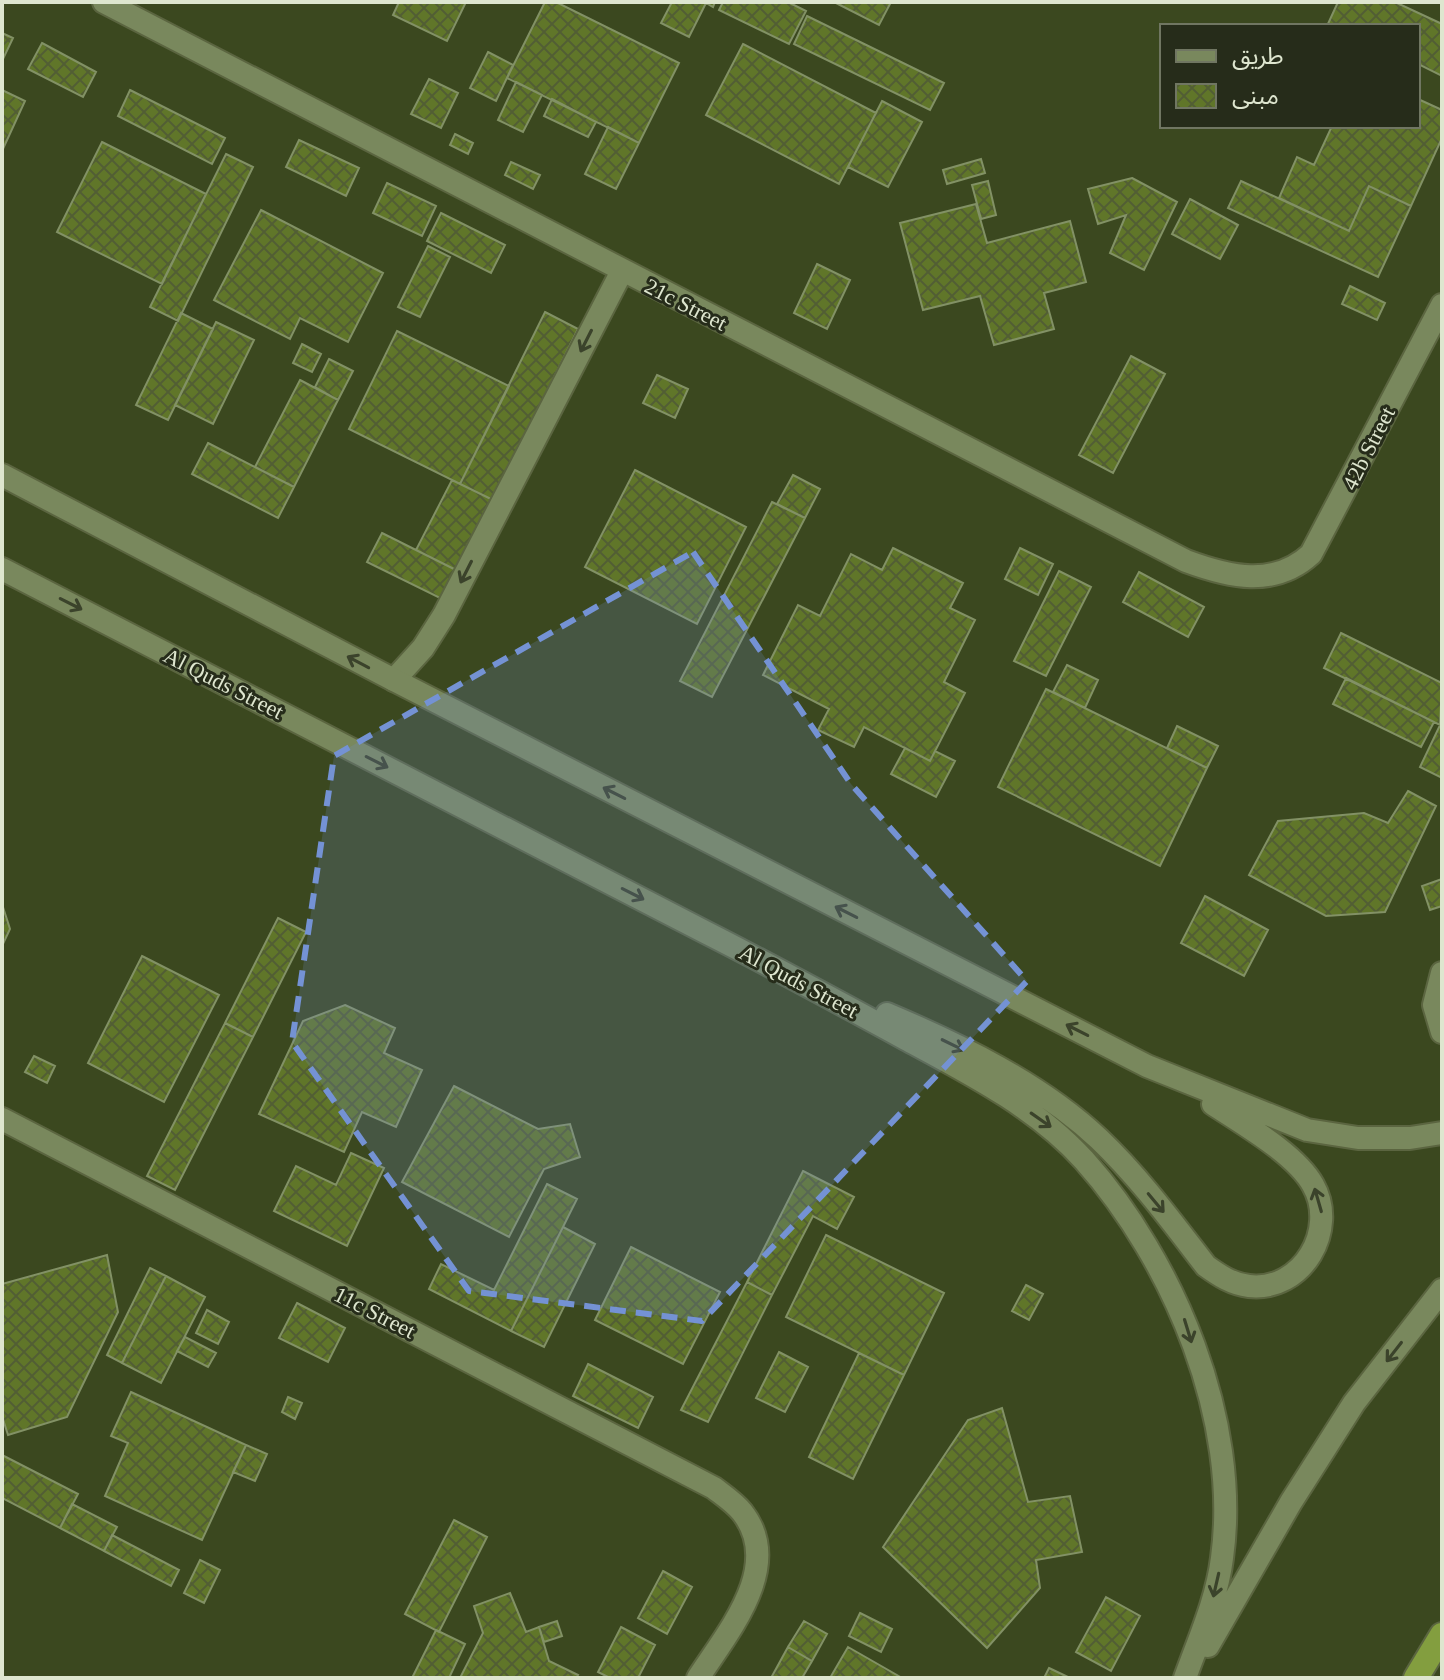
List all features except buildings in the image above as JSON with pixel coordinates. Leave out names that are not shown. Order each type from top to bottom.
[{"type":"highway","points":[[1416,1678],[1442,1635]]},
{"type":"main road","name":"21c Street","points":[[104,2],[1186,561],[1222,575],[1276,576]]},
{"type":"main road","points":[[394,680],[423,648],[444,615],[622,271]]},
{"type":"main road","name":"42b Street","points":[[1276,576],[1298,566],[1324,534],[1442,305]]},
{"type":"main road","points":[[2,475],[1147,1066],[1250,1129],[1294,1163],[1313,1183],[1321,1205],[1322,1230],[1313,1253],[1297,1272],[1275,1283],[1251,1287],[1227,1281],[1206,1266],[1098,1138],[1058,1107],[929,1032],[877,1010],[829,996]]},
{"type":"main road","name":"Al Quds Street","points":[[2,569],[829,996],[1002,1094],[1051,1127],[1123,1206],[1157,1259],[1184,1316],[1215,1421],[1222,1467],[1222,1559],[1212,1602],[1187,1678]]},
{"type":"main road","points":[[1442,973],[1434,1005],[1442,1032]]},
{"type":"main road","points":[[1147,1066],[1307,1130],[1358,1138],[1410,1138],[1442,1133]]},
{"type":"main road","name":"11c Street","points":[[2,1119],[714,1488],[742,1512],[755,1536],[758,1564],[735,1620],[698,1678]]},
{"type":"main road","points":[[1187,1678],[1291,1502],[1354,1403],[1442,1290]]},
{"type":"highlighted area","points":[[693,552],[851,784],[1027,981],[702,1321],[469,1291],[292,1042],[334,756]]}]
